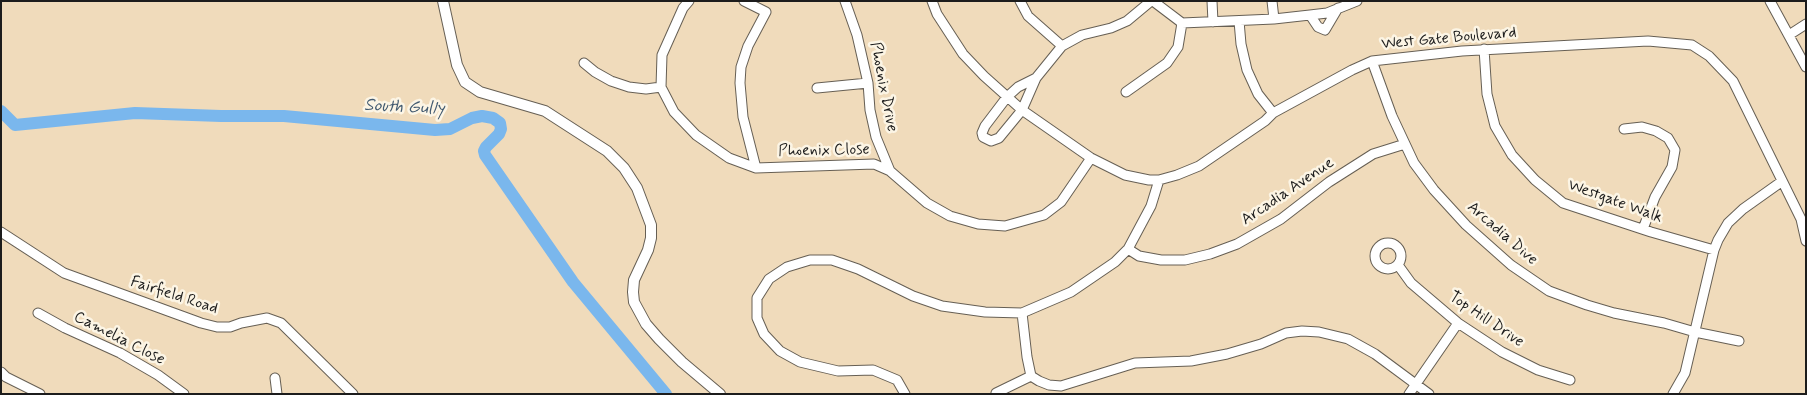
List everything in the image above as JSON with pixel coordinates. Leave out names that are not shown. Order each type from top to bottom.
[{"type":"main road","points":[[443,1],[456,65],[465,82],[480,92],[545,111],[595,142],[624,168],[637,188],[651,225],[651,238],[648,250],[634,280],[632,292],[634,302],[646,324],[659,339],[682,362],[720,394]]},
{"type":"street","name":"Phoenix Close","points":[[689,1],[682,8],[662,55],[662,87],[674,112],[696,136],[729,158],[756,168],[874,164],[890,171]]},
{"type":"street","name":"Phoenix Close","points":[[744,1],[766,12],[748,46],[741,67],[740,83],[743,117],[756,168]]},
{"type":"street","name":"Phoenix Drive","points":[[845,1],[858,35],[868,83],[870,110],[876,137],[890,171],[927,202],[950,216],[978,224],[1005,226],[1044,215],[1061,202],[1091,158]]},
{"type":"street","name":"West Gate Boulevard","points":[[932,1],[937,14],[963,54],[1006,97],[1022,110],[1091,158],[1125,175],[1159,180],[1177,176],[1198,166],[1273,113],[1372,61],[1394,57],[1484,49],[1648,41],[1692,45],[1709,56],[1733,82],[1801,219],[1806,241]]},
{"type":"street","points":[[1020,1],[1028,16],[1062,46]]},
{"type":"street","points":[[1036,78],[1018,87],[1006,97],[985,126],[982,133],[984,137],[990,141],[999,138],[1022,110],[1036,78],[1062,46],[1082,35],[1111,28],[1127,21],[1152,1],[1182,23],[1274,19],[1327,13],[1357,1]]},
{"type":"street","points":[[1212,1],[1213,22]]},
{"type":"street","points":[[1272,1],[1274,19]]},
{"type":"street","points":[[1770,1],[1806,67]]},
{"type":"street","points":[[1310,15],[1318,27],[1325,30],[1329,27],[1338,8]]},
{"type":"street","points":[[1238,21],[1247,70],[1258,94],[1273,113]]},
{"type":"street","points":[[1126,92],[1167,62],[1178,47],[1182,23]]},
{"type":"street","points":[[1788,35],[1806,24]]},
{"type":"street","name":"Westgate Walk","points":[[1484,49],[1487,94],[1495,126],[1512,154],[1535,180],[1564,203],[1714,250]]},
{"type":"street","name":"Arcadia Dive","points":[[1372,61],[1392,116],[1414,163],[1434,190],[1466,226],[1511,265],[1549,291],[1614,313],[1739,341]]},
{"type":"street","points":[[584,63],[611,81],[629,87],[662,87]]},
{"type":"street","points":[[817,88],[868,83]]},
{"type":"street","points":[[1624,129],[1642,127],[1656,132],[1668,138],[1674,150],[1672,168],[1655,197],[1643,229]]},
{"type":"street","name":"Arcadia Avenue","points":[[1128,249],[1139,256],[1161,260],[1185,260],[1210,254],[1237,244],[1281,219],[1329,182],[1373,154],[1405,144]]},
{"type":"street","points":[[905,394],[896,380],[873,370],[838,371],[800,362],[780,351],[764,334],[757,318],[756,298],[769,279],[787,267],[810,260],[832,260],[858,268],[913,296],[942,306],[984,312],[1022,313],[1071,292],[1115,262],[1128,249],[1151,206],[1159,180]]},
{"type":"street","points":[[1673,394],[1685,372],[1718,240],[1728,224],[1743,209],[1782,182]]},
{"type":"street","name":"Fairfield Road","points":[[1,232],[64,273],[201,323],[217,327],[230,327],[267,318],[274,320],[287,328],[353,394]]},
{"type":"street","name":"Top Hill Drive","points":[[1398,264],[1411,283],[1458,322],[1502,352],[1538,370],[1570,380]]},
{"type":"street","name":"Camelia Close","points":[[38,313],[65,328],[120,353],[158,375],[184,394]]},
{"type":"street","points":[[1022,313],[1031,376],[1049,385],[1061,386],[1135,363],[1191,361],[1227,354],[1261,344],[1286,333],[1302,331],[1319,332],[1348,339],[1375,354],[1429,394]]},
{"type":"street","points":[[1409,394],[1458,322]]},
{"type":"street","points":[[1,372],[40,394]]},
{"type":"street","points":[[996,393],[1031,376]]},
{"type":"street","points":[[275,378],[278,394]]},
{"type":"waterway","name":"South Gully","points":[[1,111],[15,125],[135,113],[284,116],[435,130],[450,129],[472,118],[482,116],[493,118],[500,123],[501,129],[499,134],[486,147],[485,155],[573,282],[666,394]]}]
